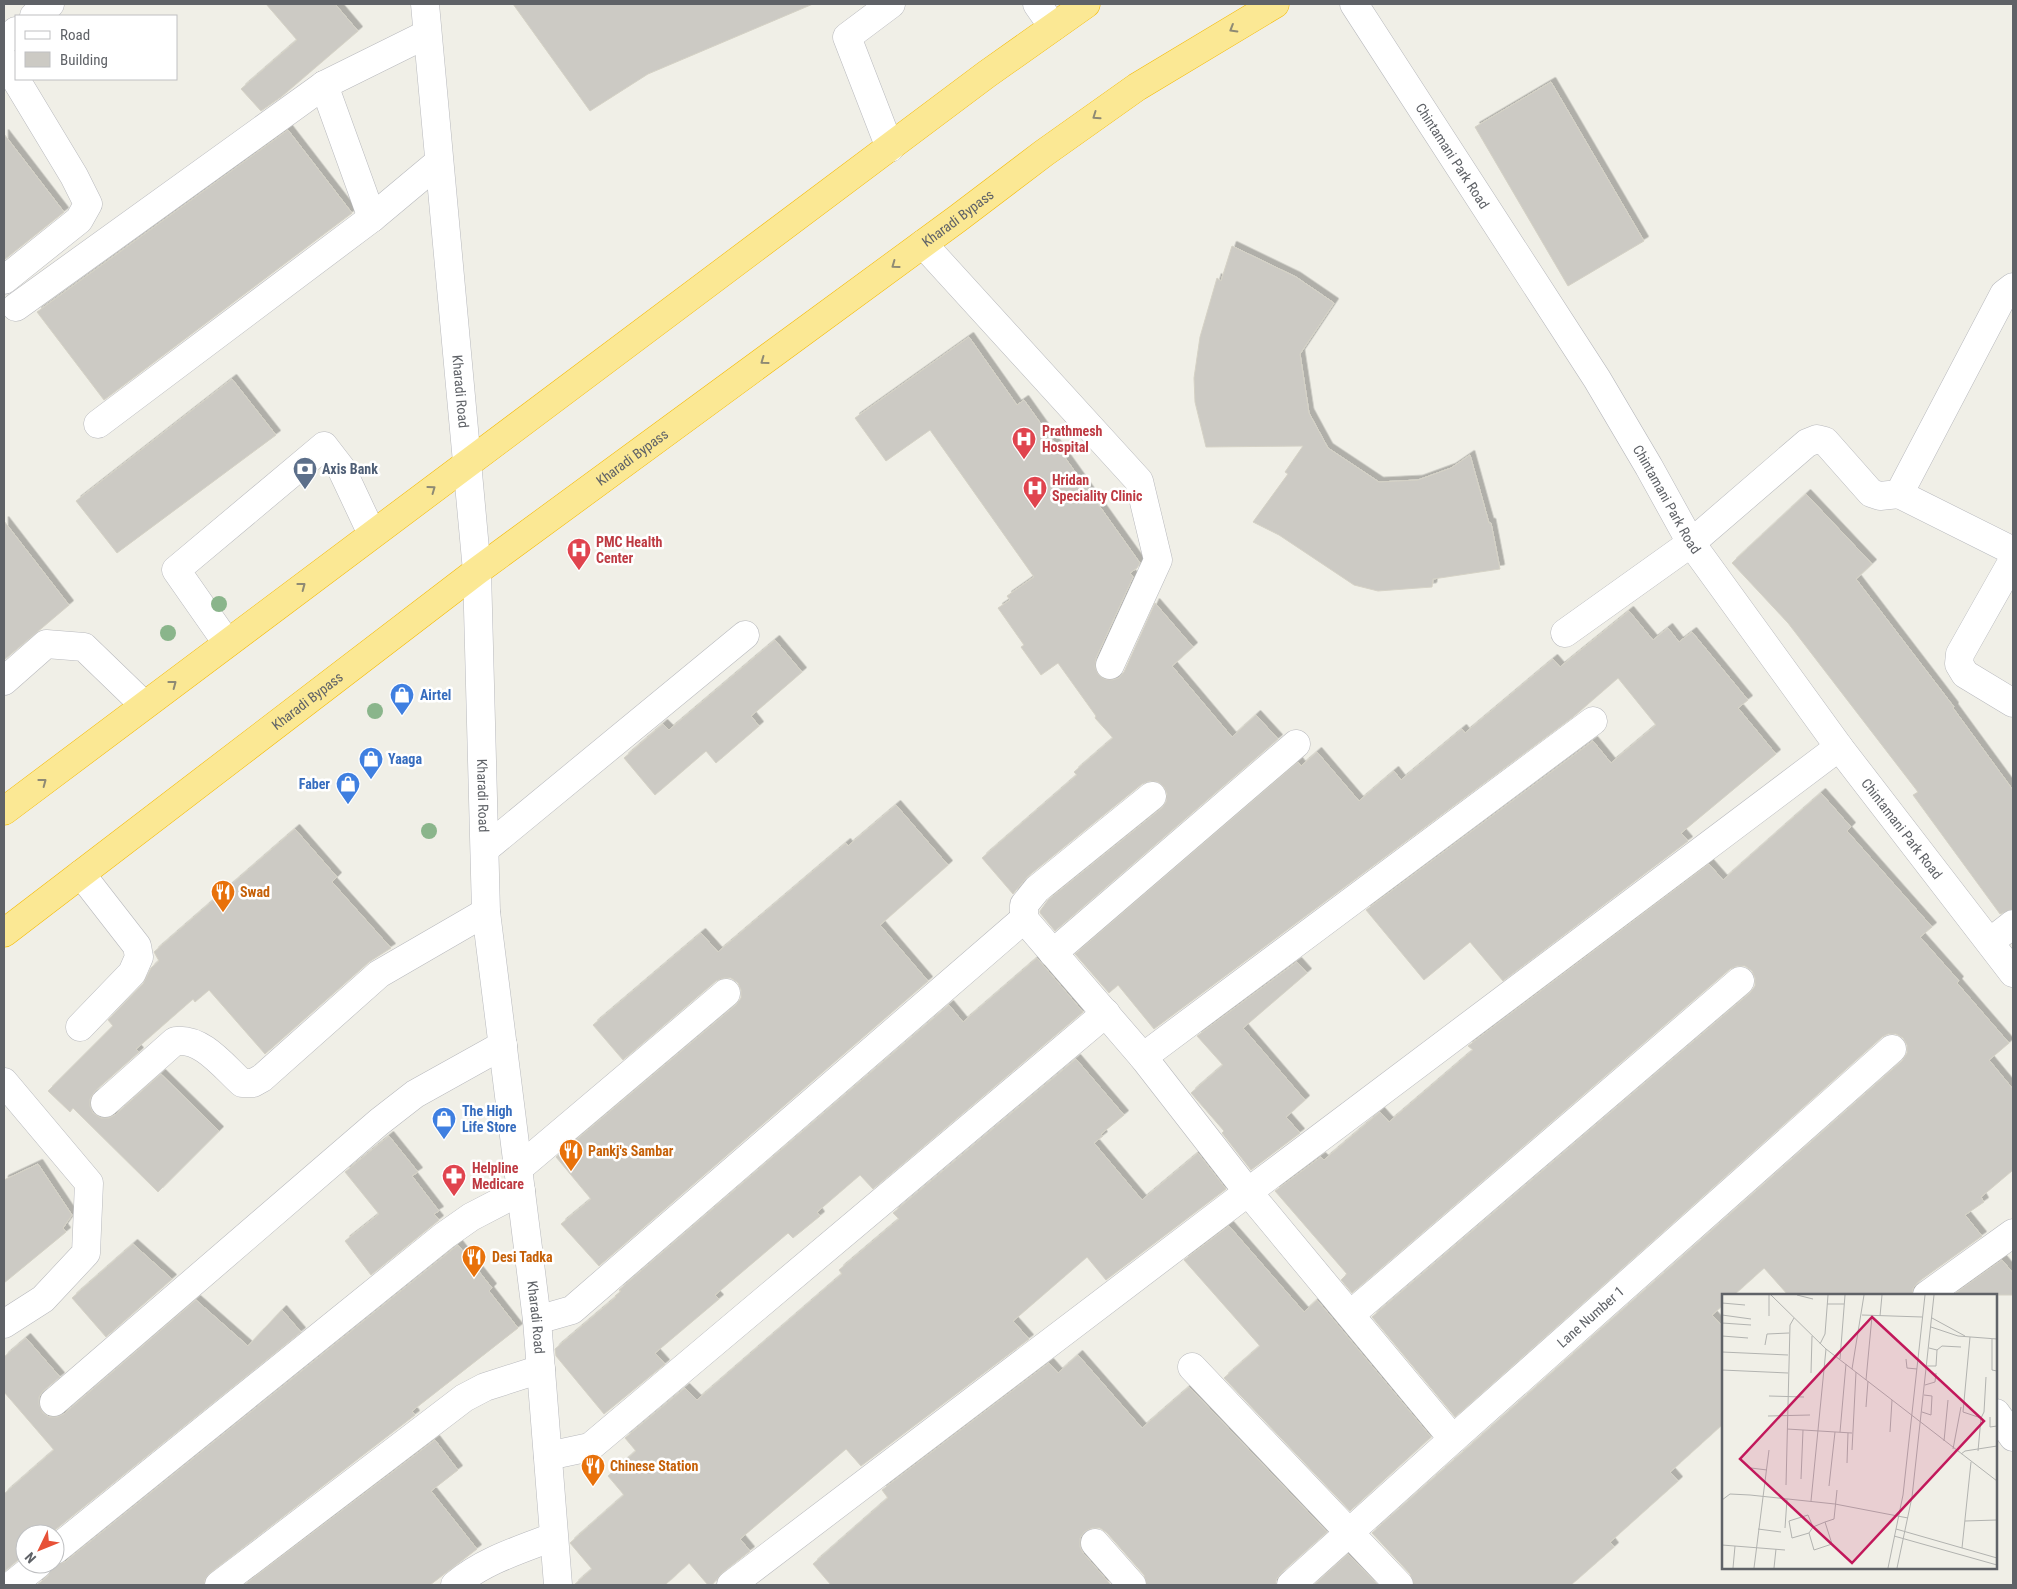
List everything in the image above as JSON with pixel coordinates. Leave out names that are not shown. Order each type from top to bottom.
[{"type":"highway","points":[[4,811],[987,74],[1086,4]]},
{"type":"highway","name":"Kharadi Bypass","points":[[4,933],[476,572],[1044,153],[1138,86],[1275,4]]},
{"type":"street","points":[[35,15],[50,4]]},
{"type":"street","name":"Kharadi Road","points":[[425,4],[476,572],[486,912],[537,1320],[558,1585]]},
{"type":"street","points":[[890,4],[847,37],[890,148]]},
{"type":"street","points":[[1037,4],[1053,27]]},
{"type":"street","name":"Chintamani Park Road","points":[[1354,4],[1597,378],[1691,543],[1839,747],[2013,973]]},
{"type":"street","points":[[4,41],[15,32]]},
{"type":"street","points":[[16,307],[324,85],[428,34]]},
{"type":"street","points":[[4,60],[15,78]]},
{"type":"street","points":[[4,280],[79,220],[88,204],[74,176],[16,80]]},
{"type":"street","points":[[324,85],[372,218]]},
{"type":"street","points":[[98,424],[372,218],[439,162]]},
{"type":"street","points":[[923,244],[1139,481],[1158,560],[1110,665]]},
{"type":"street","points":[[1899,494],[2004,294],[2013,287]]},
{"type":"street","points":[[1564,633],[1691,543],[1807,443],[1817,439],[1826,441],[1872,493],[1880,496],[1899,494],[2013,550]]},
{"type":"street","points":[[228,644],[176,570],[324,446],[341,468],[372,534]]},
{"type":"street","points":[[2013,560],[1960,654],[1959,664],[1965,674],[2013,703]]},
{"type":"street","points":[[485,849],[745,635]]},
{"type":"street","points":[[4,681],[46,644],[84,647],[144,706]]},
{"type":"street","points":[[1143,1057],[1594,721]]},
{"type":"street","points":[[1053,953],[1296,744]]},
{"type":"street","points":[[731,1585],[1248,1192],[1839,747]]},
{"type":"street","points":[[1152,796],[1038,889],[1024,905],[1024,919],[1143,1057],[1248,1192],[1453,1439]]},
{"type":"street","points":[[80,1027],[132,972],[139,957],[137,946],[81,874]]},
{"type":"street","points":[[105,1104],[175,1041],[185,1040],[199,1046],[242,1083],[253,1083],[262,1078],[379,974],[486,912]]},
{"type":"street","points":[[537,1320],[572,1310],[1024,919]]},
{"type":"street","points":[[1990,942],[2013,924]]},
{"type":"street","points":[[1351,1314],[1740,981]]},
{"type":"street","points":[[65,1542],[409,1262],[520,1180],[726,993]]},
{"type":"street","points":[[548,1456],[590,1446],[1106,1013]]},
{"type":"street","points":[[54,1402],[379,1122],[415,1094],[503,1045]]},
{"type":"street","name":"Lane Number 1","points":[[1291,1585],[1892,1049]]},
{"type":"street","points":[[4,1082],[89,1183],[86,1253],[43,1299],[4,1324]]},
{"type":"street","points":[[1928,1294],[2013,1233]]},
{"type":"street","points":[[1192,1367],[1398,1585]]},
{"type":"street","points":[[219,1585],[464,1398],[485,1387],[542,1369]]},
{"type":"street","points":[[1997,1414],[2013,1437]]},
{"type":"street","points":[[455,1585],[465,1577],[501,1557],[553,1538]]},
{"type":"street","points":[[1096,1543],[1132,1585]]},
{"type":"street","points":[[12,1585],[26,1574]]},
{"type":"building","points":[[266,4],[335,4],[358,31],[281,97],[261,111],[241,89],[297,40]]},
{"type":"building","points":[[513,4],[813,4],[648,74],[590,111]]},
{"type":"building","points":[[1551,82],[1644,241],[1568,286],[1475,127]]},
{"type":"building","points":[[288,130],[352,213],[104,400],[37,312]]},
{"type":"building","points":[[4,134],[64,212],[4,260]]},
{"type":"building","points":[[1232,246],[1296,277],[1334,303],[1300,354],[1309,413],[1328,448],[1379,482],[1418,480],[1451,468],[1470,455],[1489,523],[1491,523],[1500,569],[1433,579],[1432,587],[1378,591],[1354,585],[1279,535],[1253,522],[1288,474],[1285,472],[1303,446],[1206,447],[1195,402],[1194,378],[1200,337],[1217,278],[1221,281]]},
{"type":"building","points":[[969,337],[1017,405],[1024,400],[1140,563],[1130,573],[1133,577],[1096,658],[1095,667],[1098,674],[1104,679],[1112,680],[1119,678],[1124,672],[1155,603],[1193,647],[1172,666],[1232,737],[1256,715],[1278,739],[1055,931],[1040,913],[1048,900],[1162,808],[1166,802],[1167,794],[1164,787],[1158,782],[1150,781],[1142,784],[1027,877],[1013,894],[982,858],[1077,775],[1074,772],[1113,738],[1095,718],[1096,716],[1058,663],[1041,675],[1021,647],[1024,645],[998,608],[1010,600],[1007,596],[1034,577],[930,430],[886,461],[855,418]]},
{"type":"building","points":[[232,379],[276,435],[117,553],[76,501]]},
{"type":"building","points":[[1806,494],[1872,564],[1856,579],[1954,707],[2013,790],[2013,909],[2000,914],[1913,795],[1918,792],[1788,623],[1732,563]]},
{"type":"building","points":[[4,521],[69,605],[4,660]]},
{"type":"building","points":[[1629,611],[1653,640],[1668,628],[1679,642],[1692,632],[1748,700],[1738,708],[1776,754],[1681,833],[1688,841],[1503,981],[1470,942],[1424,980],[1366,910],[1593,741],[1611,763],[1656,725],[1618,678],[1573,717],[1154,1029],[1118,985],[1109,993],[1075,954],[1298,762],[1301,766],[1317,752],[1359,801],[1394,771],[1401,780],[1462,729],[1465,733],[1553,659],[1560,667]]},
{"type":"building","points":[[775,640],[802,672],[751,716],[759,726],[716,763],[706,751],[655,795],[624,758],[663,724],[669,730]]},
{"type":"building","points":[[1821,793],[1851,827],[1847,831],[1932,927],[1920,937],[1959,981],[1957,983],[2009,1043],[1989,1060],[2013,1089],[2013,1170],[1981,1197],[1984,1202],[1965,1215],[1982,1236],[1918,1282],[1913,1288],[1912,1294],[1787,1294],[1764,1268],[1735,1294],[1722,1294],[1722,1306],[1712,1315],[1722,1326],[1722,1425],[1670,1472],[1678,1481],[1610,1542],[1614,1547],[1571,1585],[1414,1585],[1410,1574],[1372,1533],[1902,1061],[1907,1053],[1907,1045],[1903,1038],[1896,1034],[1888,1034],[1882,1037],[1455,1417],[1372,1317],[1750,993],[1755,986],[1755,978],[1752,971],[1745,966],[1737,966],[1730,969],[1352,1293],[1341,1280],[1347,1274],[1275,1191],[1321,1157],[1324,1160],[1380,1112],[1389,1122],[1473,1050],[1468,1046],[1709,864],[1723,880]]},
{"type":"building","points":[[896,805],[948,865],[880,925],[928,981],[599,1266],[561,1224],[591,1199],[556,1157],[736,1005],[741,998],[741,990],[738,983],[731,978],[716,981],[623,1060],[593,1025],[701,933],[718,952],[846,843],[848,846]]},
{"type":"building","points":[[295,829],[337,877],[332,882],[391,948],[369,962],[265,1054],[209,990],[195,1002],[193,999],[136,1049],[139,1052],[95,1091],[90,1099],[93,1113],[101,1118],[109,1118],[115,1115],[161,1074],[219,1131],[158,1192],[73,1108],[70,1112],[48,1091],[113,1026],[108,1020],[143,984],[151,968],[159,961],[154,952]]},
{"type":"building","points":[[1037,958],[1083,1012],[873,1189],[860,1175],[817,1212],[820,1216],[793,1238],[788,1233],[715,1295],[719,1299],[655,1353],[665,1364],[604,1414],[556,1356],[555,1349],[616,1297],[621,1291],[619,1290],[949,1005],[963,1022]]},
{"type":"building","points":[[1297,962],[1307,973],[1243,1028],[1305,1100],[1286,1117],[1300,1133],[1251,1170],[1222,1133],[1224,1131],[1191,1093],[1223,1065],[1197,1036]]},
{"type":"building","points":[[1076,1059],[1124,1115],[1101,1134],[1103,1136],[1094,1143],[1142,1200],[1198,1153],[1226,1189],[1106,1280],[1087,1257],[1013,1321],[1029,1339],[861,1466],[846,1449],[740,1539],[750,1551],[722,1573],[712,1585],[708,1585],[689,1563],[665,1585],[574,1585],[592,1569],[570,1543],[624,1495],[608,1476],[636,1451],[625,1438],[685,1388],[697,1400],[842,1274],[839,1270],[899,1219],[893,1213]]},
{"type":"building","points":[[389,1136],[418,1172],[412,1176],[439,1211],[434,1214],[439,1220],[371,1275],[345,1241],[379,1214],[345,1172]]},
{"type":"building","points":[[38,1164],[72,1215],[63,1228],[66,1232],[4,1283],[4,1180]]},
{"type":"building","points":[[1229,1226],[1304,1312],[1317,1300],[1431,1437],[1350,1511],[1224,1378],[1260,1346],[1184,1260]]},
{"type":"building","points":[[133,1244],[172,1279],[106,1337],[72,1298]]},
{"type":"building","points":[[458,1245],[492,1288],[489,1291],[518,1328],[412,1411],[415,1415],[210,1573],[205,1579],[204,1585],[37,1585],[49,1574],[65,1574],[65,1562]]},
{"type":"building","points":[[2002,1260],[2013,1273],[2013,1295],[1954,1294]]},
{"type":"building","points":[[196,1300],[248,1346],[282,1310],[301,1332],[62,1524],[15,1524],[15,1563],[4,1572],[4,1494],[54,1450],[4,1392],[4,1357],[26,1338],[60,1377],[43,1391],[39,1397],[39,1404],[43,1413],[49,1417],[57,1417],[64,1414]]},
{"type":"building","points":[[1078,1355],[1142,1428],[1189,1387],[1327,1532],[1281,1573],[1276,1580],[1276,1585],[1147,1585],[1144,1575],[1107,1533],[1100,1528],[1092,1528],[1084,1532],[1080,1538],[1080,1547],[1111,1585],[831,1585],[813,1564],[888,1498],[882,1490],[1049,1363],[1058,1373]]},
{"type":"building","points":[[435,1440],[458,1470],[431,1491],[477,1549],[430,1585],[244,1585]]},
{"type":"building","points":[[1348,1554],[1378,1585],[1314,1585]]},
{"type":"place","name":"Prathmesh Hospital","points":[[1024,460]]},
{"type":"place","name":"Axis Bank","points":[[305,490]]},
{"type":"place","name":"Hridan Speciality Clinic","points":[[1035,509]]},
{"type":"place","name":"PMC Health Center","points":[[579,571]]},
{"type":"place","name":"Airtel","points":[[402,716]]},
{"type":"place","name":"Yaaga","points":[[371,780]]},
{"type":"place","name":"Faber","points":[[348,805]]},
{"type":"place","name":"Swad","points":[[223,913]]},
{"type":"place","name":"The High Life Store","points":[[444,1140]]},
{"type":"place","name":"Pankj's Sambar","points":[[571,1172]]},
{"type":"place","name":"Helpline Medicare","points":[[454,1197]]},
{"type":"place","name":"Desi Tadka","points":[[474,1278]]},
{"type":"place","name":"Chinese Station","points":[[593,1487]]}]
